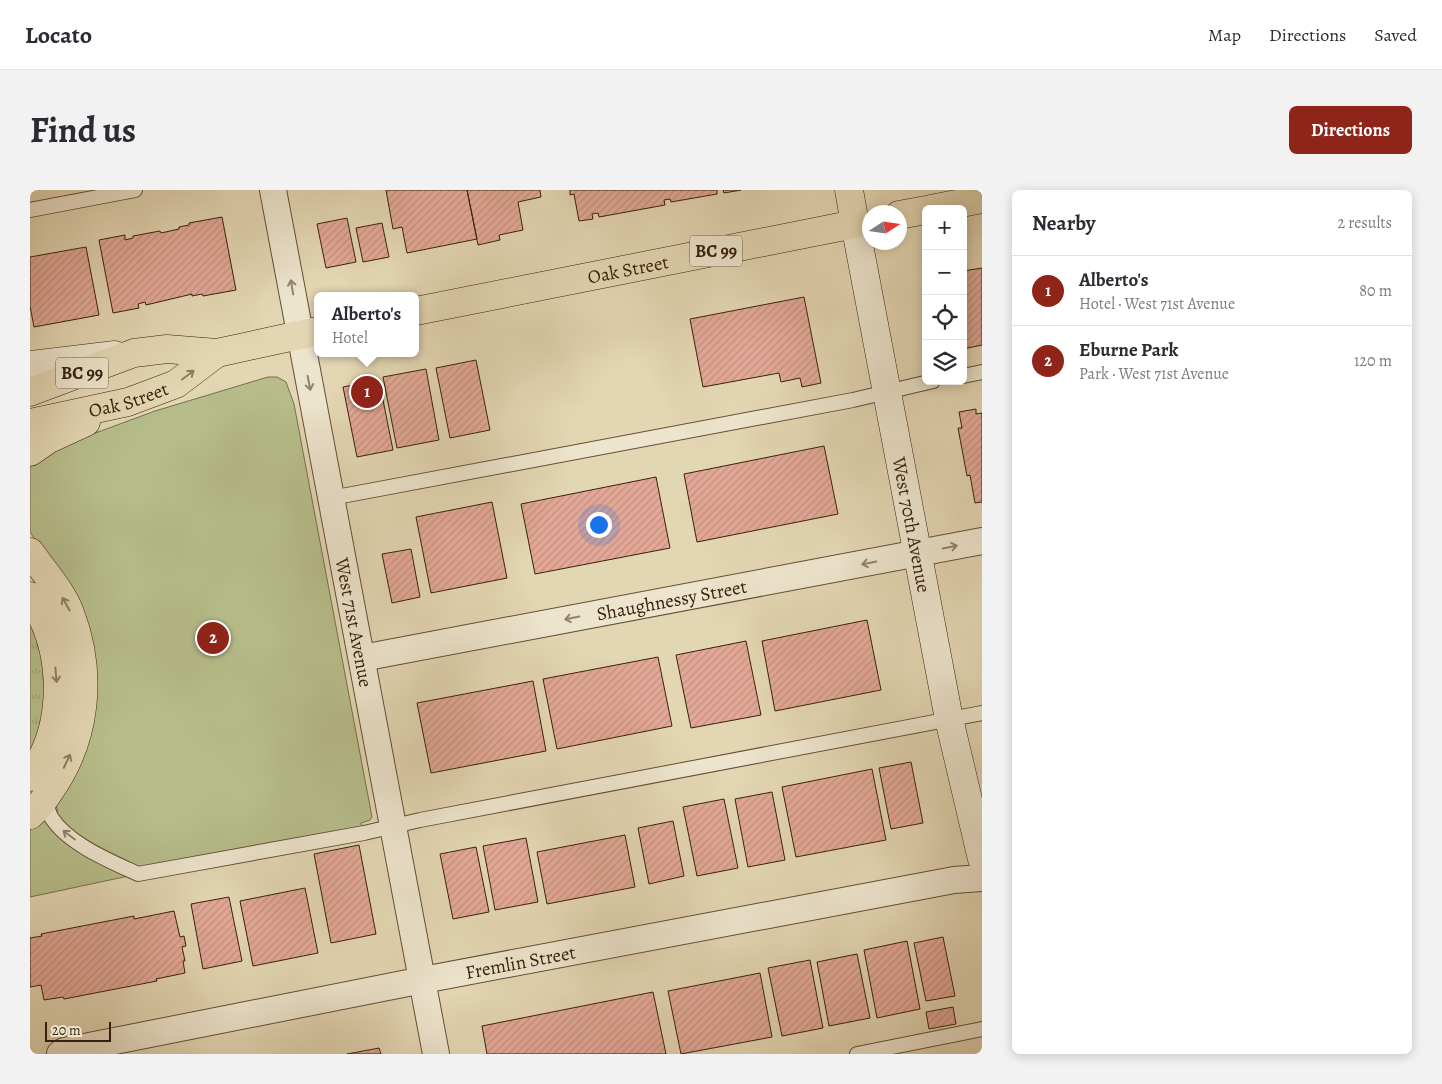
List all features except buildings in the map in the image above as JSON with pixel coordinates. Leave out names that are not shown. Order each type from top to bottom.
[{"type":"main road","name":"West 70th Avenue","points":[[849,190],[862,222]]},
{"type":"main road","points":[[951,205],[982,199]]},
{"type":"main road","points":[[907,214],[922,211]]},
{"type":"main road","name":"Oak Street","points":[[419,310],[862,222]]},
{"type":"main road","name":"West 70th Avenue","points":[[866,250],[887,392],[917,554],[949,719],[982,859]]},
{"type":"main road","name":"Oak Street","points":[[30,365],[167,349],[217,353],[309,333]]},
{"type":"main road","name":"Oak Street","points":[[30,392],[134,353]]},
{"type":"main road","name":"Oak Street","points":[[30,423],[128,402],[176,384],[217,353]]},
{"type":"main road","points":[[30,452],[49,440],[128,402]]},
{"type":"main road","points":[[30,552],[70,611],[81,653],[84,676],[83,708],[77,736],[68,760],[35,797]]},
{"type":"main road","points":[[30,596],[48,631],[55,656],[57,681],[57,705],[53,731],[44,755],[35,797]]},
{"type":"street","name":"West 71st Avenue","points":[[273,190],[292,284],[309,333],[331,498],[436,1054]]},
{"type":"street","name":"Shaughnessy Street","points":[[362,658],[982,541]]},
{"type":"street","name":"Fremlin Street","points":[[60,1054],[64,1051],[423,980],[944,882],[982,878]]},
{"type":"lane","points":[[30,210],[135,190]]},
{"type":"lane","points":[[967,375],[982,372]]},
{"type":"lane","points":[[331,498],[843,402],[922,384]]},
{"type":"lane","points":[[35,797],[68,836],[107,860],[138,874],[982,713]]},
{"type":"lane","points":[[857,1054],[982,1030]]},
{"type":"green space","points":[[268,377],[277,377],[286,382],[294,404],[372,817],[370,820],[361,823],[364,833],[138,874],[30,897],[30,828],[42,817],[47,823],[58,811],[56,806],[67,588],[30,532],[30,467],[38,457],[52,449],[155,411]]},
{"type":"green space","points":[[30,617],[44,658],[46,698],[40,733],[30,752]]},
{"type":"place","name":"Alberto's","points":[[367,392]]},
{"type":"place","name":"Eburne Park","points":[[213,638]]}]
